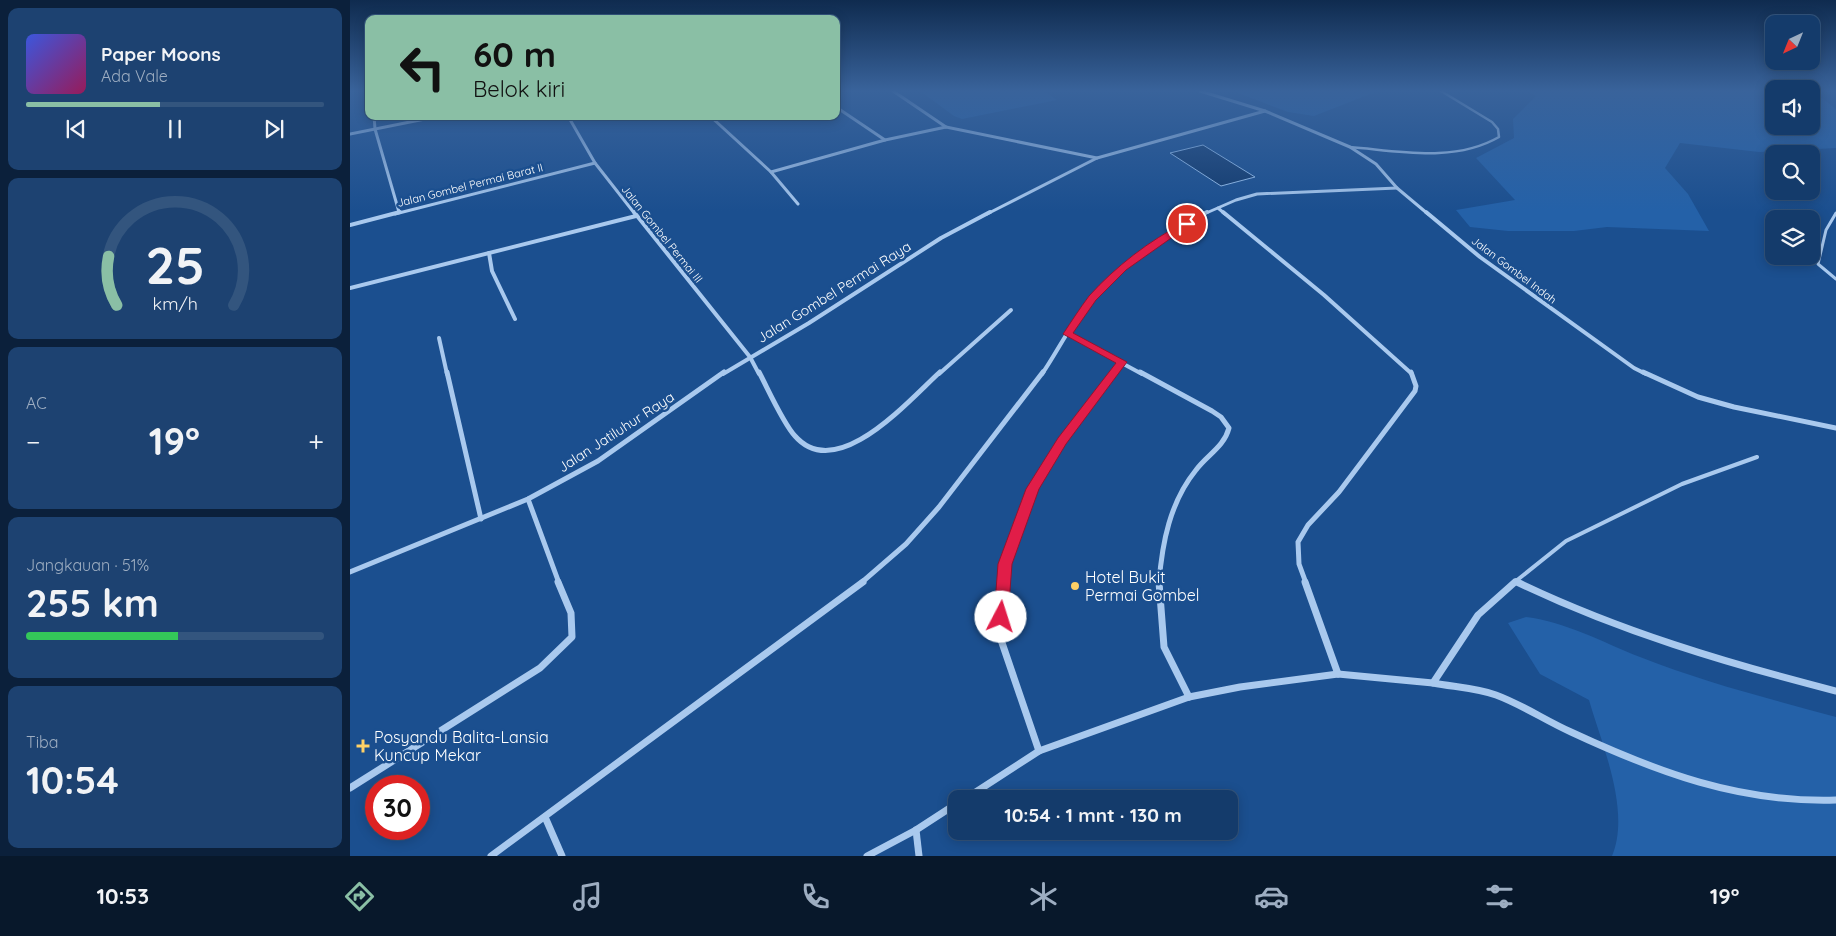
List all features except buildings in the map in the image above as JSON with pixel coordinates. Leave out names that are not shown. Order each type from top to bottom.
[{"type":"street","points":[[350,134],[365,131]]},
{"type":"street","points":[[376,131],[399,212]]},
{"type":"street","name":"Jalan Gombel Permai III","points":[[577,131],[595,163],[750,356]]},
{"type":"street","points":[[726,131],[771,172],[798,204]]},
{"type":"street","points":[[872,131],[885,140]]},
{"type":"street","points":[[771,172],[885,140],[927,131]]},
{"type":"street","points":[[965,131],[1097,158]]},
{"type":"street","name":"Jalan Gombel Permai Raya","points":[[1011,310],[869,435],[836,451],[821,450],[806,444],[795,436],[750,356],[809,323],[941,238],[1011,200],[1097,158],[1194,131]]},
{"type":"street","name":"Jalan Gombel Indah","points":[[1312,131],[1350,147],[1376,164],[1398,188],[1480,256],[1634,368],[1698,397],[1734,407],[1836,428]]},
{"type":"street","name":"Jalan Gombel Permai Barat II","points":[[350,225],[595,163]]},
{"type":"street","points":[[491,856],[852,591],[906,544],[1046,371],[1092,298],[1123,268],[1171,232],[1241,197],[1257,194],[1398,188]]},
{"type":"street","points":[[1218,208],[1324,295],[1412,373],[1415,380],[1414,391],[1339,492],[1308,525],[1298,542],[1299,564],[1338,674]]},
{"type":"street","points":[[350,288],[636,216]]},
{"type":"street","points":[[489,253],[492,271],[515,319]]},
{"type":"street","points":[[1068,334],[1212,411],[1221,417],[1230,428],[1224,441],[1194,471],[1179,495],[1168,524],[1160,561],[1158,600],[1164,649],[1189,698]]},
{"type":"street","points":[[439,338],[481,519]]},
{"type":"street","name":"Jalan Jatiluhur Raya","points":[[350,572],[528,499],[598,460],[750,356]]},
{"type":"street","points":[[1039,751],[999,634],[1005,564],[1033,489],[1062,441],[1122,362]]},
{"type":"street","points":[[350,788],[540,668],[572,637],[570,613],[547,555],[528,499]]},
{"type":"street","points":[[1433,683],[1478,615],[1516,581],[1588,614],[1649,637],[1758,672],[1836,691]]},
{"type":"street","points":[[979,790],[1039,751],[1189,698],[1240,687],[1338,674],[1374,679],[1433,683],[1502,697],[1567,730],[1659,771],[1744,794],[1811,802],[1836,800]]},
{"type":"street","points":[[867,856],[916,830],[948,809]]},
{"type":"street","points":[[545,817],[562,856]]},
{"type":"street","points":[[916,830],[920,856]]},
{"type":"lane","points":[[1350,147],[1457,152],[1490,144],[1499,137],[1498,131]]},
{"type":"lane","points":[[1836,213],[1826,230],[1818,264],[1836,279]]},
{"type":"lane","points":[[1516,581],[1566,541],[1682,484],[1757,457]]},
{"type":"shaded area","points":[[1514,131],[1765,131],[1765,135],[1820,135],[1820,131],[1836,131],[1836,148],[1820,149],[1820,145],[1765,145],[1765,152],[1759,152],[1680,143],[1665,168],[1688,194],[1709,231],[1607,227],[1574,231],[1508,231],[1470,227],[1456,210],[1515,200],[1476,158],[1514,138]]},
{"type":"shaded area","points":[[1203,145],[1255,177],[1221,186],[1170,153]]},
{"type":"shaded area","points":[[1526,617],[1570,628],[1640,657],[1737,690],[1836,717],[1836,856],[1612,856],[1617,838],[1616,799],[1607,757],[1589,700],[1540,674],[1508,623]]},
{"type":"place","name":"Hotel Bukit Permai Gombel","points":[[1075,586]]},
{"type":"place","name":"Posyandu Balita-Lansia Kuncup Mekar","points":[[363,746]]},
{"type":"route","points":[[1001,617],[1005,564],[1033,489],[1062,441],[1122,362],[1068,334],[1092,298],[1123,268],[1171,232],[1187,224]]}]
